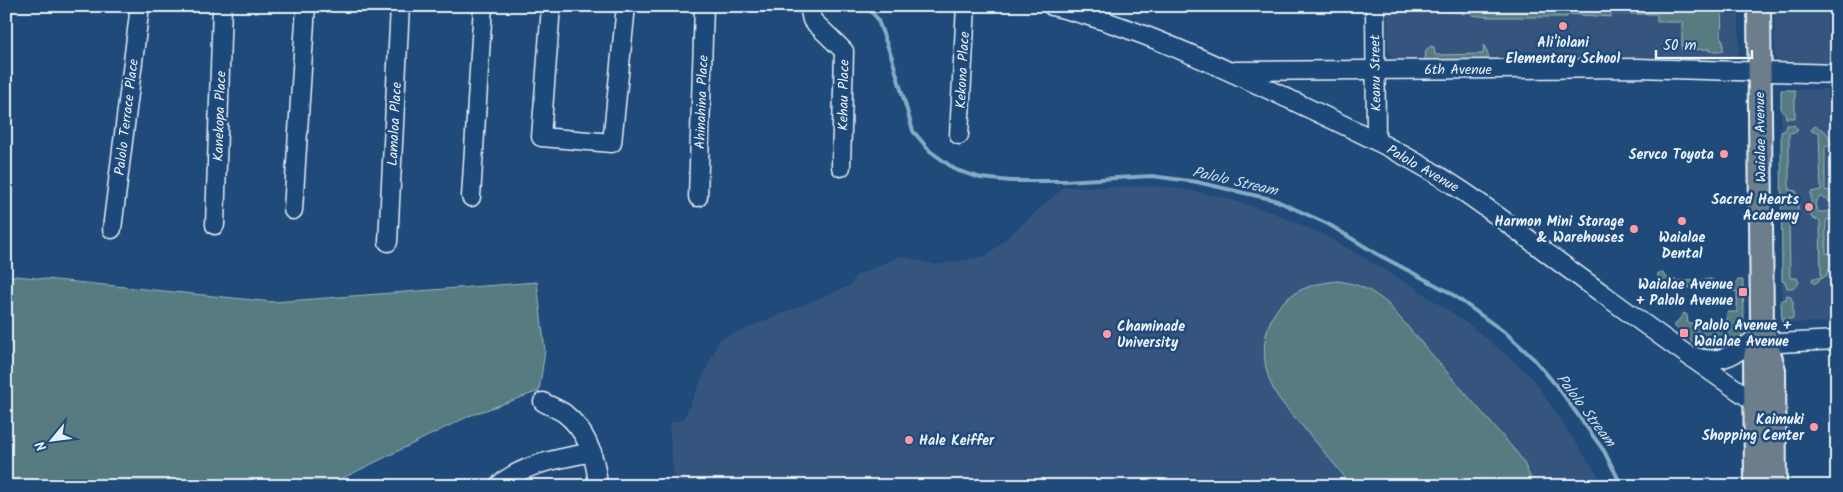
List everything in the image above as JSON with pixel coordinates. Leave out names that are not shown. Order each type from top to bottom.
[{"type":"main road","name":"Waialae Avenue","points":[[1756,486],[1755,357],[1761,331],[1759,6]]},
{"type":"main road","name":"Waialae Avenue","points":[[1761,331],[1774,370],[1775,486]]},
{"type":"street","name":"Palolo Terrace Place","points":[[112,229],[140,6]]},
{"type":"street","name":"Kanekopa Place","points":[[215,225],[222,6]]},
{"type":"street","points":[[293,210],[306,6]]},
{"type":"street","name":"Lamaloa Place","points":[[388,242],[400,6]]},
{"type":"street","points":[[472,197],[483,6]]},
{"type":"street","points":[[551,6],[541,137],[612,143],[626,6]]},
{"type":"street","name":"Ahinahina Place","points":[[698,197],[704,6]]},
{"type":"street","name":"Kehau Place","points":[[809,6],[812,20],[844,51],[841,166]]},
{"type":"street","name":"Kekona Place","points":[[959,135],[966,6]]},
{"type":"street","name":"Palolo Avenue","points":[[1052,6],[1080,13],[1230,71],[1376,140],[1463,191],[1685,354],[1755,402]]},
{"type":"street","name":"Keanu Street","points":[[1375,6],[1376,140]]},
{"type":"street","name":"6th Avenue","points":[[1230,71],[1637,68],[1837,74]]},
{"type":"street","points":[[1685,354],[1708,360],[1725,358],[1736,354],[1761,331],[1772,341],[1778,343],[1837,340]]},
{"type":"street","points":[[543,402],[564,413],[582,431],[592,452],[597,470],[598,486]]},
{"type":"street","points":[[1755,402],[1764,416],[1765,486]]},
{"type":"street","points":[[498,486],[514,474],[527,468],[592,452]]},
{"type":"shaded area","name":"Ali'iolani Elementary School","points":[[1387,6],[1739,6],[1739,51],[1735,58],[1724,60],[1399,61],[1392,58],[1388,49]]},
{"type":"shaded area","points":[[1774,6],[1837,6],[1837,63],[1783,63],[1778,61],[1775,55]]},
{"type":"shaded area","name":"Sacred Hearts Academy","points":[[1837,89],[1837,322],[1782,323],[1781,90]]},
{"type":"shaded area","name":"Chaminade University","points":[[1163,186],[1219,196],[1274,213],[1326,236],[1414,287],[1474,328],[1531,376],[1605,486],[674,486],[669,423],[683,420],[720,339],[851,285],[855,276],[901,256],[936,265],[986,256],[1064,187]]},
{"type":"green space","points":[[1421,6],[1464,7],[1464,14],[1459,12],[1421,10]]},
{"type":"green space","points":[[1472,6],[1722,6],[1721,40],[1723,40],[1723,51],[1709,51],[1709,49],[1682,50],[1682,22],[1657,22],[1657,14],[1611,14],[1611,17],[1567,14],[1567,17],[1488,17],[1472,15]]},
{"type":"green space","points":[[1484,45],[1490,60],[1425,61],[1426,50],[1431,46],[1434,47],[1435,55],[1483,54]]},
{"type":"green space","points":[[1781,90],[1795,90],[1795,118],[1786,118],[1785,113],[1781,111]]},
{"type":"green space","points":[[1786,125],[1794,125],[1798,130],[1789,133],[1789,190],[1796,191],[1798,194],[1798,218],[1789,221],[1790,278],[1797,278],[1799,282],[1793,288],[1787,288],[1785,282],[1782,281],[1781,132],[1785,131]]},
{"type":"green space","points":[[1815,126],[1825,131],[1832,141],[1832,145],[1825,147],[1825,190],[1834,192],[1834,216],[1833,219],[1826,220],[1826,253],[1833,254],[1834,258],[1827,275],[1814,284],[1813,278],[1821,278],[1820,220],[1811,217],[1811,192],[1821,190],[1819,132],[1811,130]],"holes":[[[1820,197],[1827,199],[1830,204],[1829,209],[1826,212],[1819,212],[1815,203]]]},
{"type":"green space","points":[[1658,273],[1663,273],[1666,277],[1677,280],[1710,279],[1715,281],[1710,287],[1673,288],[1672,283],[1658,283]]},
{"type":"green space","points":[[6,275],[273,302],[537,282],[545,351],[539,391],[469,416],[327,486],[6,486]]},
{"type":"green space","points":[[1738,280],[1743,280],[1744,324],[1740,338],[1733,346],[1722,351],[1714,352],[1707,350],[1693,342],[1674,326],[1684,313],[1687,315],[1688,323],[1727,321],[1727,312],[1737,312],[1737,292],[1730,290]]},
{"type":"green space","points":[[1338,281],[1365,288],[1388,304],[1518,454],[1534,486],[1352,486],[1279,399],[1266,369],[1264,349],[1271,320],[1276,311],[1288,298],[1303,289]]},
{"type":"green space","points":[[1787,295],[1790,296],[1793,302],[1793,319],[1784,319],[1784,323],[1782,323],[1781,301],[1786,299]]},
{"type":"waterway","name":"Palolo Stream","points":[[866,6],[877,18],[892,58],[913,131],[930,151],[956,170],[981,178],[1011,181],[1064,181],[1152,176],[1197,182],[1275,200],[1328,224],[1377,254],[1449,292],[1507,334],[1534,359],[1560,390],[1604,451],[1622,486]]},
{"type":"place","name":"Ali'iolani Elementary School","points":[[1563,26]]},
{"type":"place","name":"Servco Toyota","points":[[1724,154]]},
{"type":"place","name":"Sacred Hearts Academy","points":[[1809,207]]},
{"type":"place","name":"Waialae Dental","points":[[1682,221]]},
{"type":"place","name":"Harmon Mini Storage & Warehouses","points":[[1634,229]]},
{"type":"place","name":"Waialae Avenue + Palolo Avenue","points":[[1743,292]]},
{"type":"place","name":"Palolo Avenue + Waialae Avenue","points":[[1684,333]]},
{"type":"place","name":"Chaminade University","points":[[1107,334]]},
{"type":"place","name":"Kaimuki Shopping Center","points":[[1814,427]]},
{"type":"place","name":"Hale Keiffer","points":[[909,440]]}]
